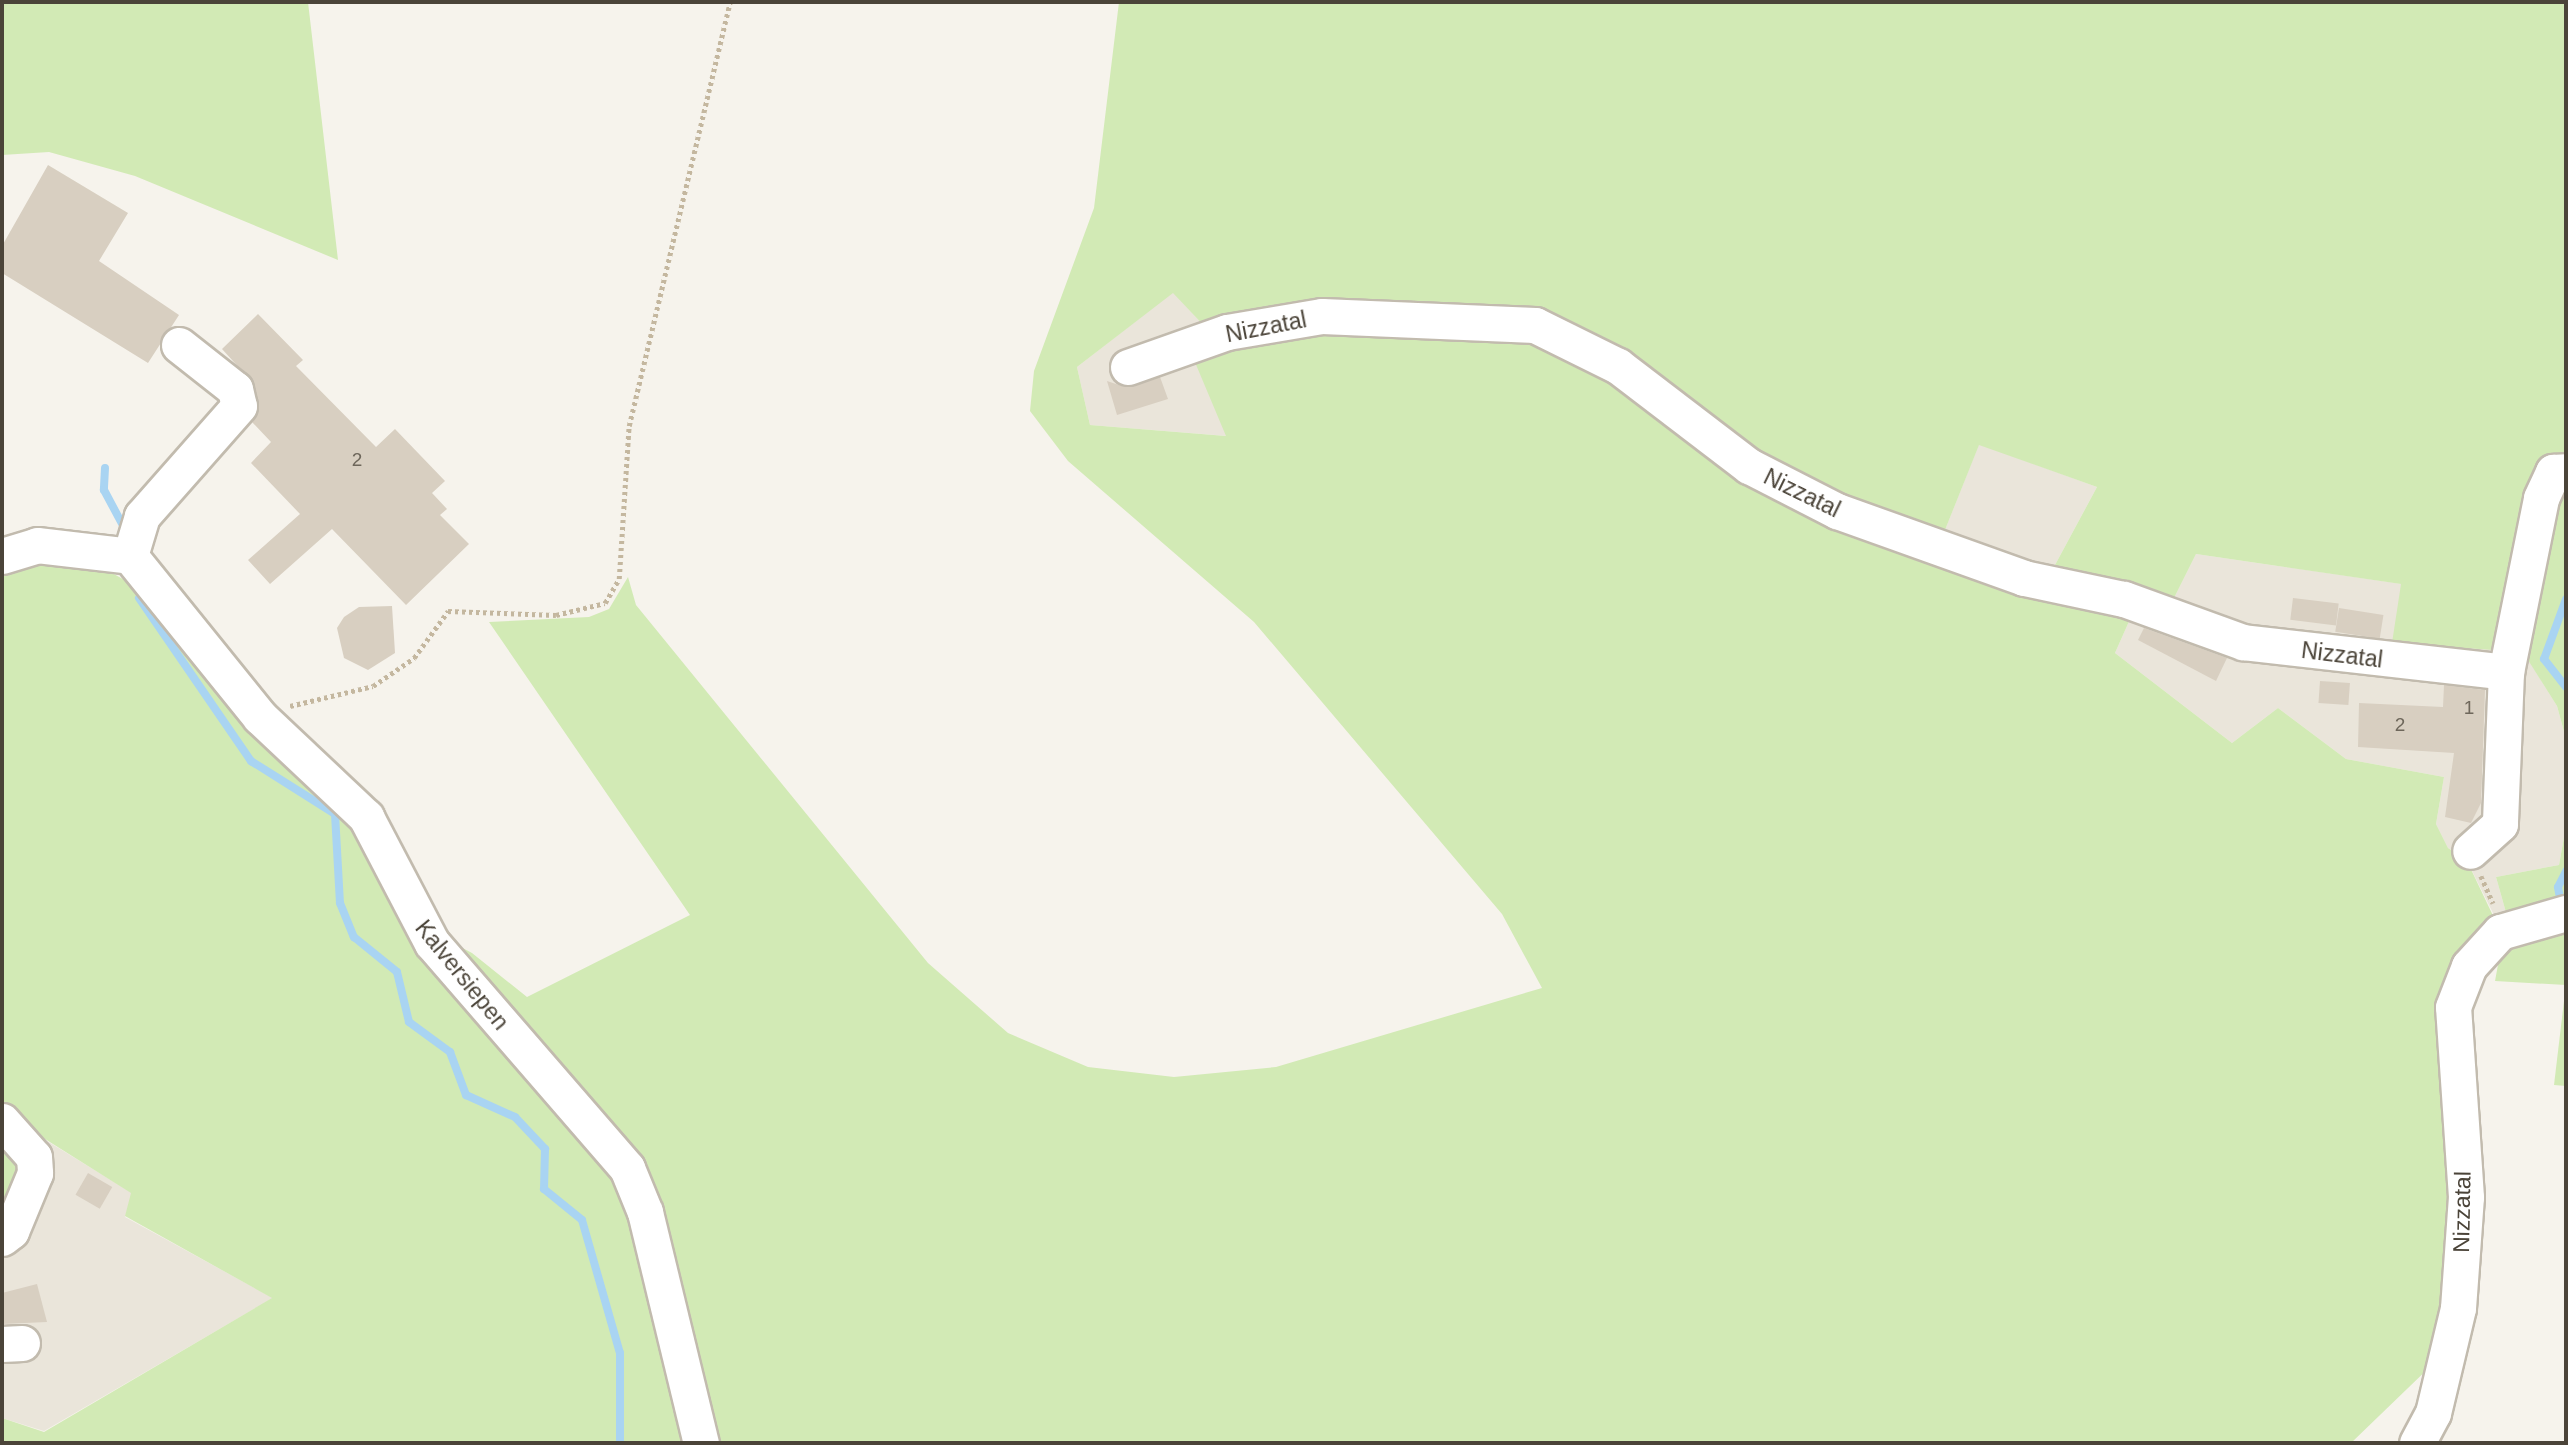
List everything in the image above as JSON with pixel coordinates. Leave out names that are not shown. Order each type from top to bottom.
[{"type":"street","name":"Nizzatal","points":[[1128,367],[1227,332],[1322,316],[1535,325],[1618,366],[1749,466],[1837,512],[2024,579],[2124,599],[2243,642],[2506,672]]},
{"type":"street","points":[[2,556],[37,545],[130,556],[142,516],[239,406],[235,389],[179,345]]},
{"type":"street","points":[[2470,851],[2500,824],[2506,672],[2541,498],[2553,472],[2566,471]]},
{"type":"street","name":"Kalversiepen","points":[[130,556],[260,717],[366,817],[432,943],[627,1168],[645,1212],[702,1443]]},
{"type":"street","name":"Nizzatal","points":[[2417,1443],[2433,1413],[2458,1308],[2466,1197],[2453,1007],[2469,966],[2536,921]]},
{"type":"street","points":[[2,1121],[34,1164],[30,1194],[2,1238]]},
{"type":"path","points":[[260,717],[324,693],[373,686],[414,658],[448,611],[556,615],[605,603],[620,579],[629,426],[730,2]]},
{"type":"path","points":[[2470,851],[2536,921]]},
{"type":"shaded area","points":[[1173,292],[1209,331],[1227,436],[1090,425],[1077,367]]},
{"type":"shaded area","points":[[1979,444],[2097,487],[2048,578],[1939,545]]},
{"type":"shaded area","points":[[2196,554],[2402,584],[2523,651],[2557,706],[2566,739],[2566,826],[2559,865],[2496,877],[2507,916],[2498,923],[2467,861],[2448,848],[2436,824],[2444,777],[2346,759],[2278,708],[2232,743],[2115,653],[2135,608],[2168,610]]},
{"type":"shaded area","points":[[34,1133],[132,1193],[125,1217],[273,1298],[44,1431],[2,1418],[2,1248]]},
{"type":"green space","points":[[2,2],[308,2],[338,260],[135,176],[49,152],[2,155]]},
{"type":"green space","points":[[1119,2],[2566,2],[2566,739],[2557,706],[2523,652],[2392,643],[2401,584],[2196,554],[2168,610],[2048,578],[2097,487],[1979,445],[1939,545],[1838,508],[1751,464],[1621,363],[1575,336],[1507,313],[1341,312],[1209,331],[1173,293],[1077,367],[1090,425],[1226,436],[1189,348],[1326,319],[1528,328],[1617,367],[1749,470],[1837,514],[2026,583],[2135,608],[2115,653],[2232,743],[2278,708],[2346,759],[2444,777],[2436,824],[2448,848],[2467,861],[2497,924],[2464,963],[2449,1004],[2458,1207],[2447,1312],[2436,1361],[2351,1443],[2,1443],[2,1418],[44,1432],[272,1298],[125,1216],[131,1193],[2,1112],[2,567],[42,556],[94,563],[157,598],[258,721],[362,819],[427,946],[585,1122],[623,1174],[636,1166],[436,934],[472,953],[527,997],[690,915],[489,622],[589,617],[609,609],[628,577],[636,605],[928,963],[1008,1033],[1088,1067],[1174,1077],[1276,1067],[1542,988],[1502,914],[1254,622],[1068,461],[1030,411],[1034,371],[1094,208]]},
{"type":"green space","points":[[2566,826],[2566,985],[2495,981],[2507,916],[2496,877],[2559,865]]},
{"type":"green space","points":[[2566,1001],[2566,1086],[2554,1085]]},
{"type":"green space","points":[[2,1130],[26,1160],[2,1231]]},
{"type":"building","points":[[48,165],[128,213],[99,261],[179,315],[148,363],[2,273],[2,246]]},
{"type":"building","points":[[258,314],[303,360],[296,366],[376,447],[395,429],[445,481],[432,493],[447,509],[440,515],[469,544],[406,605],[332,529],[270,584],[248,560],[300,514],[251,463],[271,442],[252,422],[259,410],[254,384],[222,349]]},
{"type":"building","points":[[1160,377],[1168,399],[1117,415],[1107,381],[1125,387]]},
{"type":"building","points":[[2293,598],[2339,604],[2336,625],[2290,620]]},
{"type":"building","points":[[392,606],[395,653],[368,670],[344,658],[337,628],[344,617],[359,607]]},
{"type":"building","points":[[2339,608],[2383,615],[2380,639],[2335,632]]},
{"type":"building","points":[[2144,628],[2227,658],[2216,681],[2138,640]]},
{"type":"building","points":[[2320,681],[2350,683],[2348,705],[2318,703]]},
{"type":"building","points":[[2444,685],[2485,690],[2481,803],[2471,823],[2445,817],[2454,753],[2358,747],[2359,703],[2443,707]]},
{"type":"building","points":[[88,1173],[112,1187],[100,1209],[76,1195]]},
{"type":"building","points":[[37,1284],[47,1322],[2,1324],[2,1293]]},
{"type":"waterway","points":[[105,468],[104,490],[127,533]]},
{"type":"waterway","points":[[139,598],[251,761],[335,814],[340,903],[354,937],[397,972],[409,1022],[450,1052],[466,1095],[515,1117],[545,1149],[544,1189],[582,1220],[620,1353],[620,1443]]},
{"type":"waterway","points":[[2566,599],[2544,659],[2566,687]]},
{"type":"waterway","points":[[2561,904],[2558,887],[2566,871]]}]
